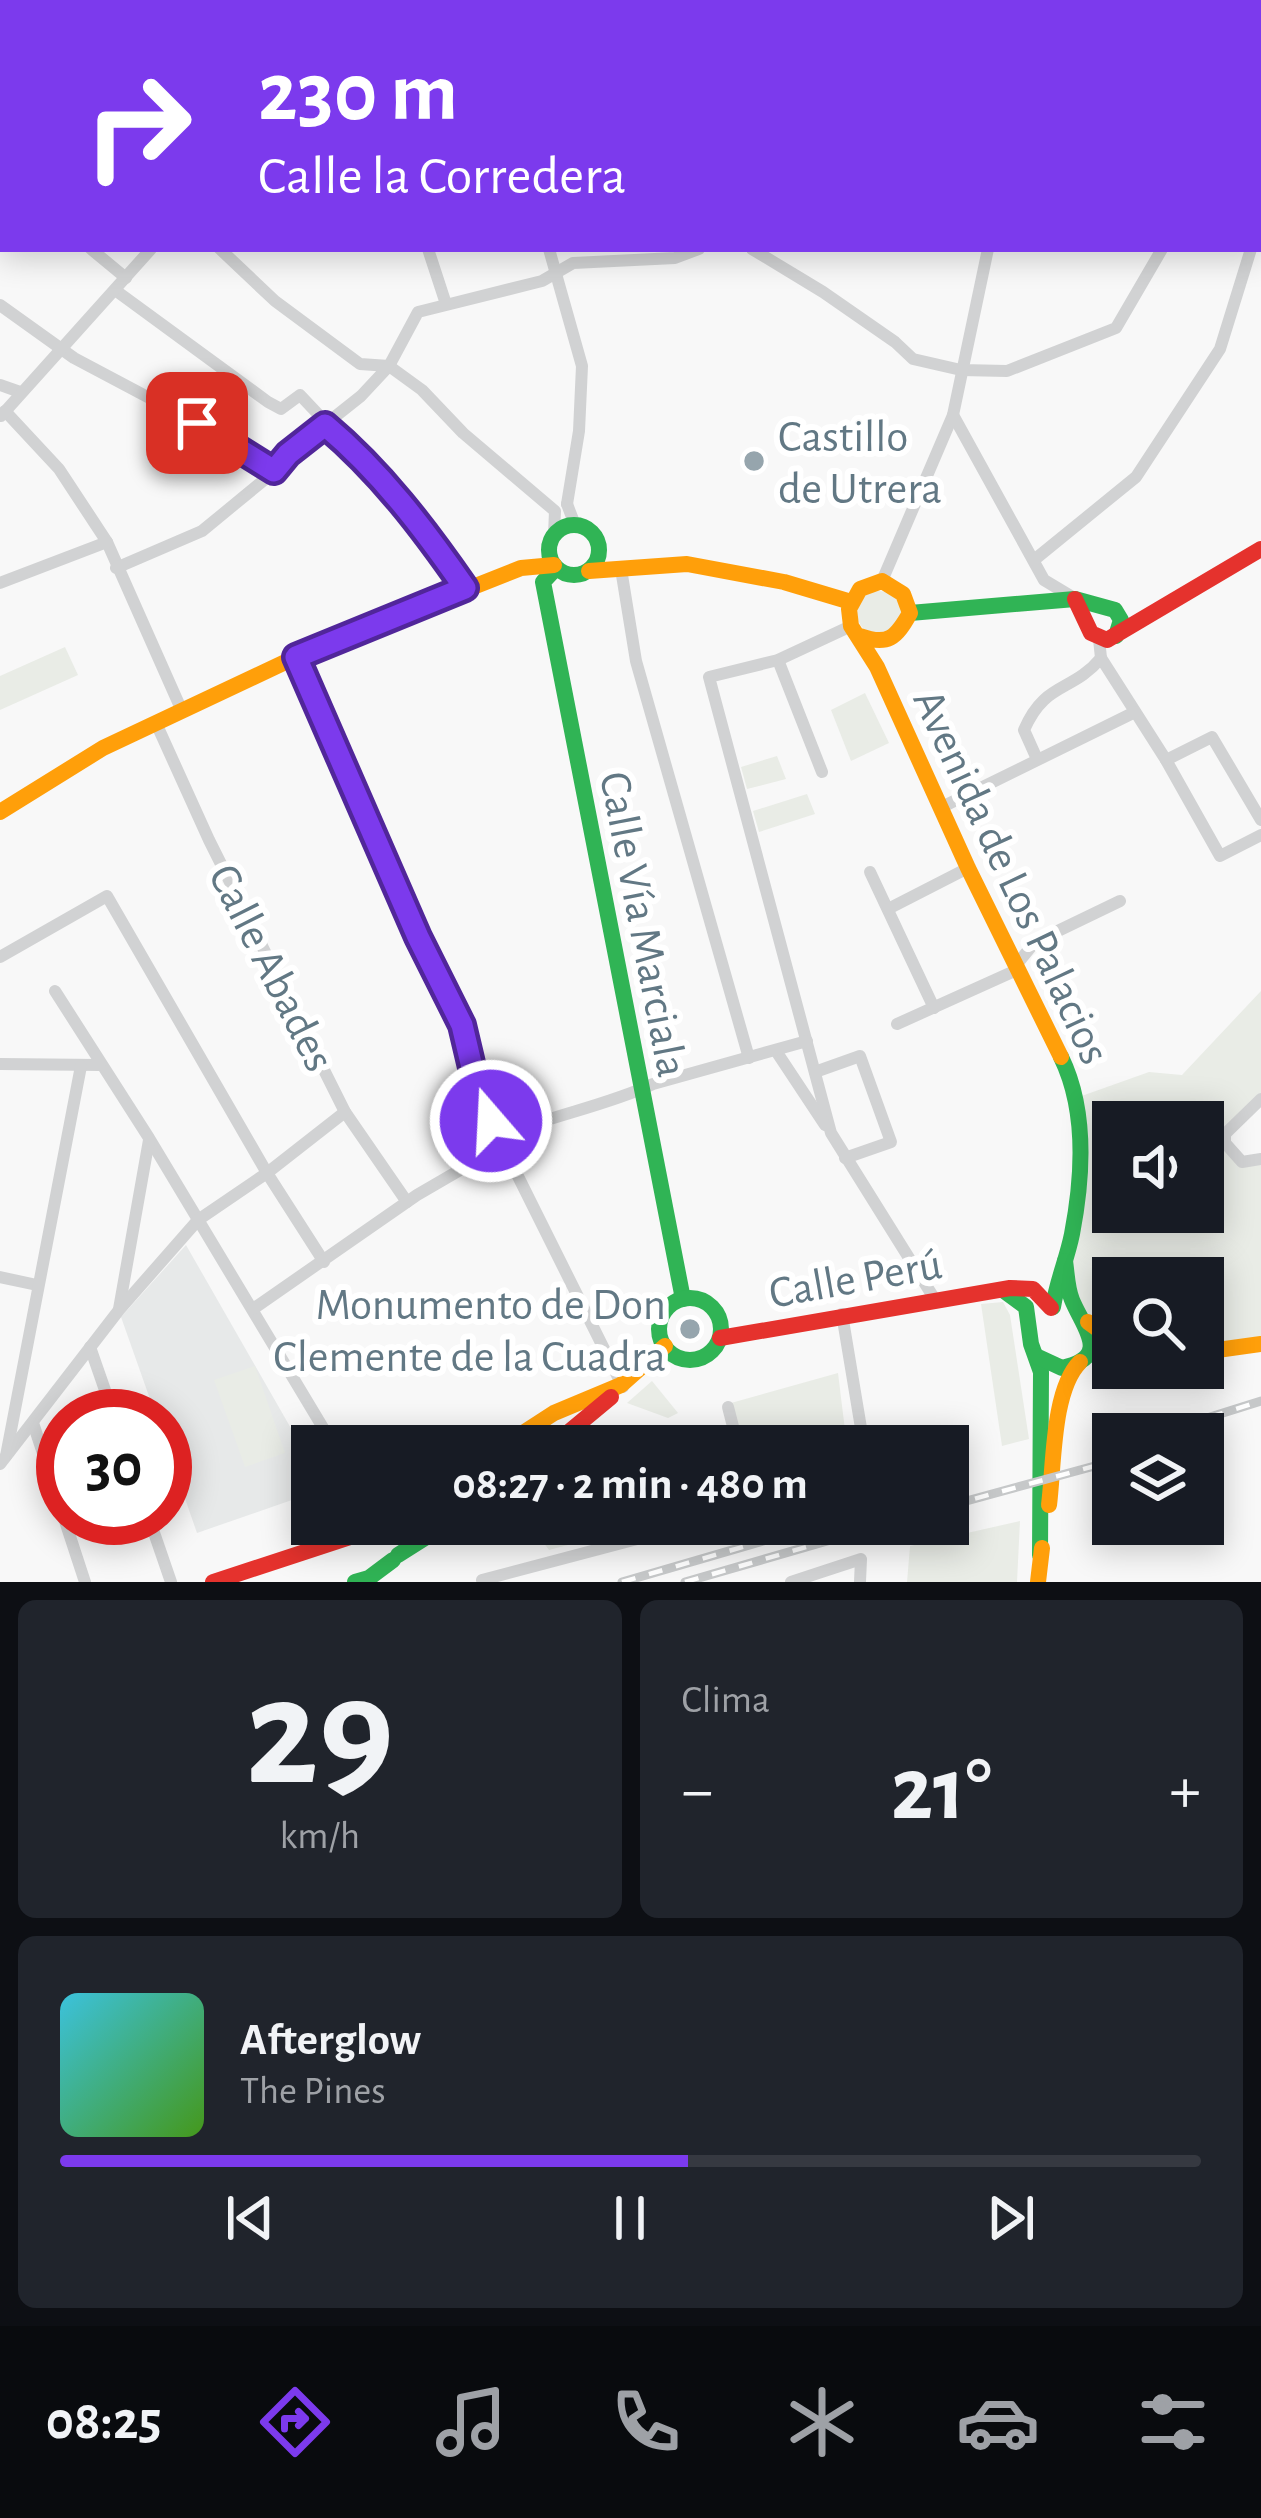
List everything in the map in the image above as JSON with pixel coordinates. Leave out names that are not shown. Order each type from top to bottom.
[{"type":"street","points":[[95,252],[126,278]]},
{"type":"street","points":[[148,252],[69,353],[20,392],[3,414],[59,469],[106,542],[182,711]]},
{"type":"street","points":[[223,252],[275,301],[360,364],[389,366],[422,390],[464,433],[561,507],[575,525],[592,532],[599,550],[622,568],[623,596],[642,683],[749,1058]]},
{"type":"street","points":[[429,252],[446,304]]},
{"type":"street","points":[[550,252],[582,366],[579,431],[549,554],[555,566],[570,575],[658,564],[716,568],[851,602]]},
{"type":"street","points":[[116,568],[202,530],[274,471],[389,366],[418,312],[495,295],[556,275],[573,263],[675,258],[691,252]]},
{"type":"street","points":[[882,581],[953,415],[987,252]]},
{"type":"street","points":[[770,254],[896,342],[913,359],[961,370],[1007,371],[1116,328],[1160,252]]},
{"type":"street","points":[[1034,560],[1136,477],[1220,349],[1250,252]]},
{"type":"street","points":[[116,290],[268,402],[281,409],[300,395],[415,517],[465,588]]},
{"type":"street","points":[[0,305],[69,353],[223,436],[274,471]]},
{"type":"street","points":[[0,385],[20,392]]},
{"type":"street","points":[[953,415],[1044,580],[1076,599],[1119,615],[1121,626],[1101,639],[1088,673],[1043,697],[1029,718],[1024,730],[1037,759]]},
{"type":"street","points":[[521,568],[575,525]]},
{"type":"street","points":[[0,583],[106,542]]},
{"type":"street","points":[[1101,639],[1261,549]]},
{"type":"street","points":[[589,571],[599,550]]},
{"type":"street","points":[[0,812],[103,748],[296,657],[521,568],[555,566]]},
{"type":"street","name":"Calle Vía Marciala","points":[[555,566],[542,582],[683,1299]]},
{"type":"street","points":[[831,1133],[709,677],[778,660],[856,631],[880,643],[900,633],[910,613],[903,594],[882,581],[864,586],[851,602],[856,631]]},
{"type":"street","points":[[1076,599],[1101,639]]},
{"type":"street","points":[[910,613],[1076,599]]},
{"type":"street","points":[[1104,607],[1092,612],[1135,712],[1220,856],[1261,835]]},
{"type":"street","name":"Avenida de Los Palacios","points":[[856,631],[1069,1073],[1080,1115],[1076,1209],[1052,1307]]},
{"type":"street","name":"Avenida de Los Palacios","points":[[877,667],[880,643]]},
{"type":"street","points":[[296,657],[418,937],[462,1025],[479,1097],[622,1386]]},
{"type":"street","points":[[778,660],[822,772]]},
{"type":"street","points":[[942,807],[1135,712]]},
{"type":"street","name":"Calle Abades","points":[[156,723],[345,1112],[407,1202]]},
{"type":"street","points":[[1166,760],[1212,737],[1261,820]]},
{"type":"street","points":[[888,909],[968,868]]},
{"type":"street","points":[[870,872],[934,1007]]},
{"type":"street","points":[[0,957],[106,896],[324,1262]]},
{"type":"street","points":[[897,1024],[1018,967],[1035,942],[1120,901]]},
{"type":"street","points":[[55,991],[322,1425]]},
{"type":"street","points":[[503,1145],[504,1135],[543,1120],[807,1041]]},
{"type":"street","points":[[776,1051],[934,1298]]},
{"type":"street","points":[[815,1072],[860,1056],[891,1142],[845,1158]]},
{"type":"street","points":[[0,1064],[100,1065]]},
{"type":"street","points":[[3,1461],[81,1066]]},
{"type":"street","points":[[1261,1099],[1225,1133],[1226,1143],[1242,1162],[1261,1159]]},
{"type":"street","points":[[3,1461],[118,1310],[198,1220],[345,1112]]},
{"type":"street","points":[[118,1310],[149,1138]]},
{"type":"street","points":[[253,1309],[407,1202],[503,1145]]},
{"type":"street","name":"Avenida de Los Palacios","points":[[1065,1260],[1071,1296],[1084,1317]]},
{"type":"street","points":[[0,1277],[37,1285]]},
{"type":"street","points":[[1033,1289],[1046,1288],[1057,1280]]},
{"type":"street","name":"Calle Perú","points":[[1002,1289],[1026,1307],[1030,1332]]},
{"type":"street","points":[[1033,1289],[1052,1307]]},
{"type":"street","name":"Calle Perú","points":[[720,1338],[934,1298],[1033,1289]]},
{"type":"street","points":[[683,1299],[697,1300],[713,1309],[720,1338],[707,1354],[681,1359],[666,1348],[659,1333],[661,1319],[683,1299]]},
{"type":"street","points":[[1038,1582],[1043,1401],[1030,1332],[1036,1318],[1052,1307],[1069,1307],[1092,1324]]},
{"type":"street","points":[[842,1314],[860,1425]]},
{"type":"street","points":[[1040,1555],[1063,1390],[1092,1339],[1084,1317]]},
{"type":"street","points":[[1224,1349],[1261,1344]]},
{"type":"street","points":[[90,1347],[105,1389]]},
{"type":"street","points":[[577,1425],[666,1348]]},
{"type":"street","points":[[1036,1354],[1054,1367],[1092,1355]]},
{"type":"street","points":[[535,1425],[622,1386]]},
{"type":"street","points":[[728,1407],[733,1425]]},
{"type":"street","points":[[33,1424],[36,1433]]},
{"type":"street","points":[[74,1545],[86,1582]]},
{"type":"street","points":[[158,1545],[171,1582]]},
{"type":"street","points":[[220,1581],[250,1576],[332,1545]]},
{"type":"street","points":[[396,1558],[403,1545]]},
{"type":"street","points":[[355,1582],[369,1578],[416,1545]]},
{"type":"street","points":[[482,1580],[600,1545]]},
{"type":"street","points":[[791,1582],[860,1559],[860,1582]]},
{"type":"shaded area","points":[[879,591],[895,597],[901,613],[895,629],[879,635],[863,629],[857,613],[863,597]]},
{"type":"shaded area","points":[[65,647],[78,675],[0,710],[0,676]]},
{"type":"shaded area","points":[[865,693],[889,743],[851,761],[831,710]]},
{"type":"shaded area","points":[[777,756],[786,779],[747,789],[741,767]]},
{"type":"shaded area","points":[[807,794],[815,814],[759,832],[753,811]]},
{"type":"shaded area","points":[[1261,991],[1261,1099],[1225,1134],[1242,1161],[1261,1159],[1261,1344],[1224,1349],[1224,1257],[1092,1257],[1092,1327],[1068,1280],[1076,1098],[1149,1072],[1182,1075]]},
{"type":"shaded area","points":[[186,1245],[291,1428],[291,1500],[197,1533],[192,1519],[192,1389],[146,1389],[121,1317]]},
{"type":"shaded area","points":[[1003,1302],[1010,1315],[1029,1439],[1002,1446],[981,1304]]},
{"type":"shaded area","points":[[255,1366],[285,1453],[245,1467],[214,1380]]},
{"type":"shaded area","points":[[838,1373],[844,1425],[737,1425],[731,1403]]},
{"type":"shaded area","points":[[652,1381],[678,1413],[668,1418],[627,1403]]},
{"type":"shaded area","points":[[1020,1521],[1017,1582],[907,1582],[910,1546],[969,1545],[969,1533]]},
{"type":"railway","points":[[1223,1413],[1261,1401]]},
{"type":"railway","points":[[969,1500],[1092,1467]]},
{"type":"railway","points":[[622,1582],[749,1545]]},
{"type":"railway","points":[[685,1582],[813,1545]]},
{"type":"traffic: fast","points":[[574,525],[592,532],[599,550],[592,568],[574,575],[556,568],[549,550],[556,532],[574,525]]},
{"type":"traffic: fast","points":[[556,568],[543,582],[683,1299]]},
{"type":"traffic: fast","points":[[910,613],[1075,599],[1115,610],[1121,620],[1116,636]]},
{"type":"traffic: fast","points":[[1053,1307],[1072,1234],[1080,1167],[1079,1121],[1061,1057]]},
{"type":"traffic: fast","points":[[1036,1356],[1062,1368],[1086,1357],[1090,1349],[1070,1295],[1065,1261]]},
{"type":"traffic: fast","points":[[1003,1290],[1026,1307],[1041,1372],[1040,1555]]},
{"type":"traffic: fast","points":[[690,1298],[712,1307],[721,1329],[712,1351],[690,1360],[668,1351],[659,1329],[668,1307],[690,1298]]},
{"type":"traffic: fast","points":[[398,1555],[414,1545]]},
{"type":"traffic: fast","points":[[355,1582],[393,1560]]},
{"type":"traffic: slow","points":[[589,571],[687,564],[784,582],[851,602]]},
{"type":"traffic: slow","points":[[0,812],[103,748],[296,657],[521,568],[554,565]]},
{"type":"traffic: slow","points":[[860,636],[884,640],[895,634],[910,613],[903,594],[882,581],[860,589],[849,609],[851,626],[877,667],[1061,1057]]},
{"type":"traffic: slow","points":[[1088,1322],[1092,1325]]},
{"type":"traffic: slow","points":[[1224,1349],[1261,1344]]},
{"type":"traffic: slow","points":[[535,1425],[621,1385],[665,1346]]},
{"type":"traffic: slow","points":[[1049,1505],[1059,1409],[1080,1362]]},
{"type":"traffic: slow","points":[[1038,1582],[1042,1548]]},
{"type":"traffic: jam","points":[[1075,599],[1091,633],[1107,640],[1261,549]]},
{"type":"traffic: jam","points":[[720,1338],[1010,1288],[1033,1289],[1051,1308]]},
{"type":"traffic: jam","points":[[577,1425],[611,1397]]},
{"type":"traffic: jam","points":[[213,1582],[326,1545]]},
{"type":"place","name":"Castillo de Utrera","points":[[754,461]]},
{"type":"place","name":"Monumento de Don Clemente de la Cuadra","points":[[690,1329]]},
{"type":"route","points":[[197,423],[274,471],[325,425],[415,517],[465,588],[296,657],[418,937],[462,1025],[479,1097],[491,1121]]}]
